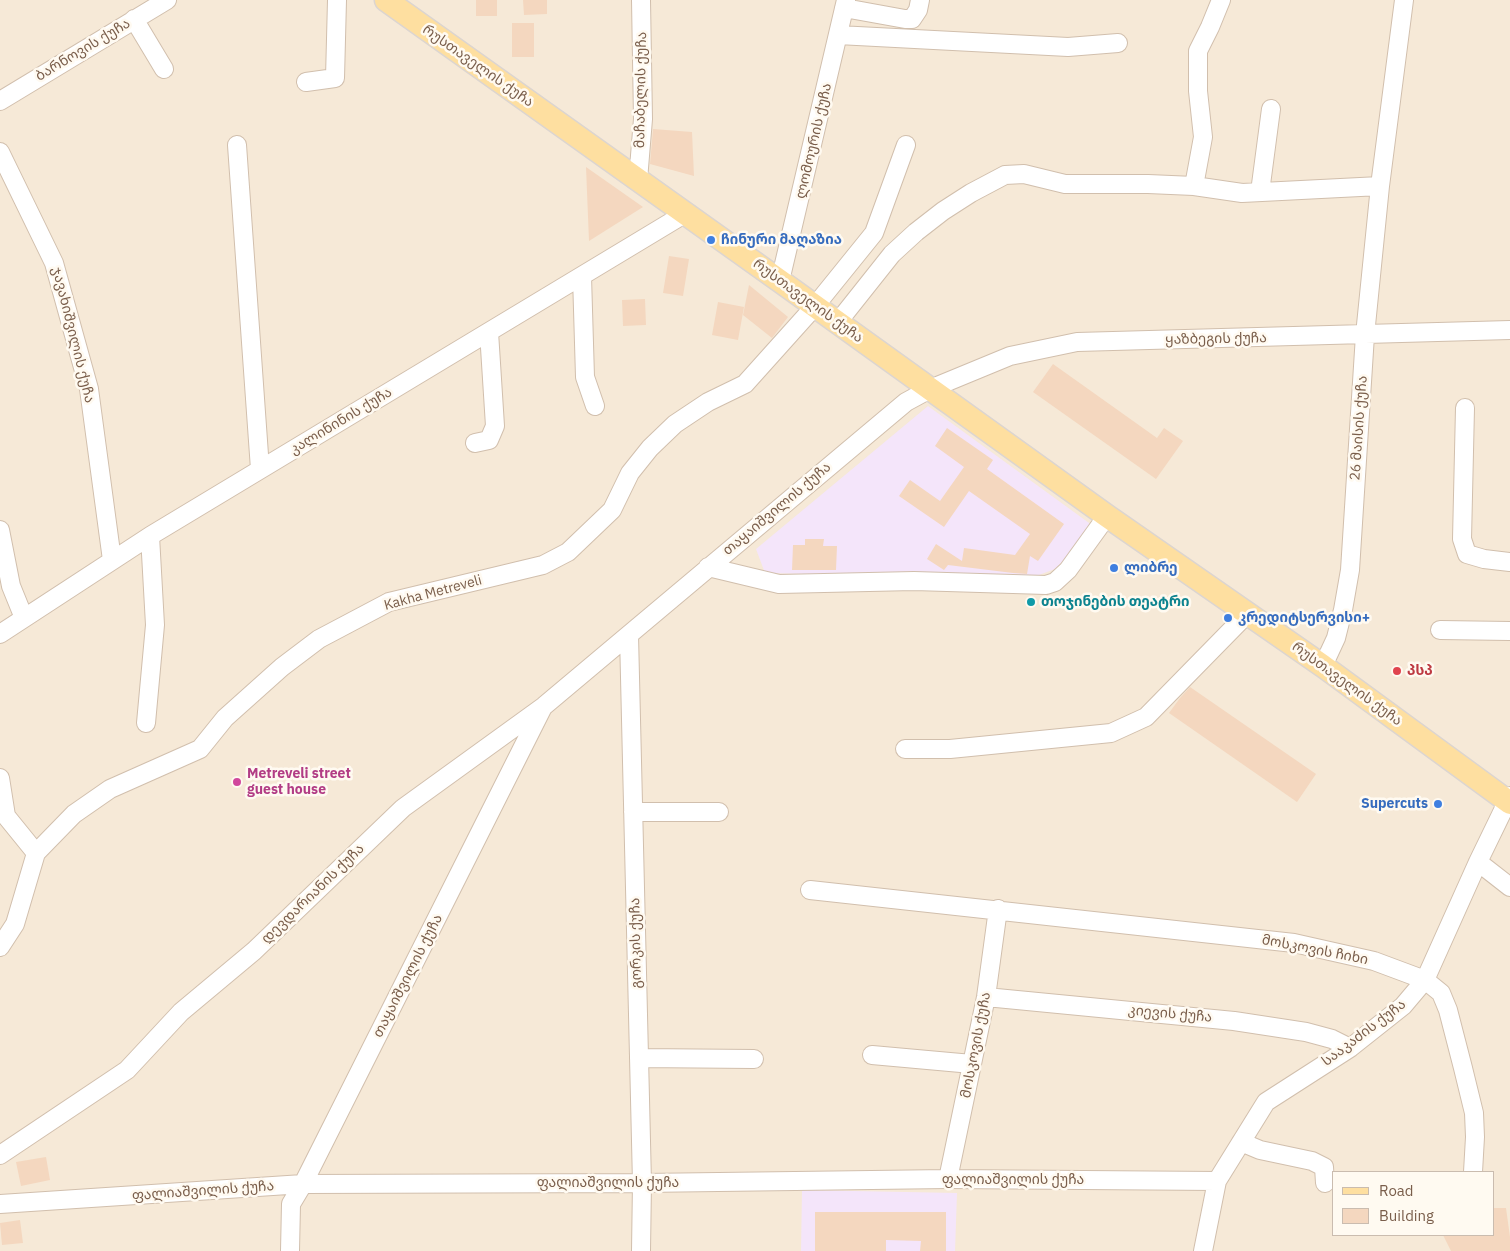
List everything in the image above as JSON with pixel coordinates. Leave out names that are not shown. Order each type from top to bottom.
[{"type":"main road","name":"რუსთაველის ქუჩა","points":[[386,0],[1107,516],[1323,666],[1509,800]]},
{"type":"street","name":"ბარნოვის ქუჩა","points":[[0,101],[167,0]]},
{"type":"street","points":[[306,82],[335,78],[337,0]]},
{"type":"street","name":"მაჩაბელის ქუჩა","points":[[638,180],[643,119],[641,0]]},
{"type":"street","points":[[845,4],[905,19],[912,19],[918,10],[920,0]]},
{"type":"street","points":[[1194,186],[1203,137],[1198,91],[1198,51],[1221,0]]},
{"type":"street","name":"26 მაისის ქუჩა","points":[[1323,666],[1336,638],[1350,570],[1365,335],[1380,186],[1404,0]]},
{"type":"street","name":"ლომოურის ქუჩა","points":[[780,281],[845,4]]},
{"type":"street","points":[[134,20],[164,69]]},
{"type":"street","points":[[838,35],[1068,47],[1118,43]]},
{"type":"street","points":[[1260,192],[1271,108]]},
{"type":"street","name":"Kakha Metreveli","points":[[0,947],[15,924],[36,853],[74,814],[110,789],[200,749],[225,718],[282,667],[319,639],[389,602],[543,565],[568,552],[612,510],[630,473],[650,448],[675,424],[708,402],[745,384],[815,306],[874,233],[906,145]]},
{"type":"street","points":[[237,146],[260,469]]},
{"type":"street","name":"ჯავახიშვილის ქუჩა","points":[[0,152],[54,262],[62,290],[89,389],[112,560]]},
{"type":"street","points":[[838,322],[892,254],[916,232],[943,210],[1005,176],[1024,174],[1066,184],[1194,186],[1242,193],[1380,186]]},
{"type":"street","name":"კალინინის ქუჩა","points":[[0,634],[150,536],[686,214]]},
{"type":"street","points":[[582,276],[585,377],[595,406]]},
{"type":"street","name":"ყაზბეგის ქუჩა","points":[[930,389],[1010,356],[1077,342],[1510,330]]},
{"type":"street","points":[[475,443],[489,440],[495,426],[488,332]]},
{"type":"street","name":"თაყაიშვილის ქუჩა","points":[[629,635],[906,402],[930,389]]},
{"type":"street","points":[[1465,408],[1462,540],[1468,554],[1484,559],[1510,562]]},
{"type":"street","points":[[708,567],[778,584],[914,581],[1046,585],[1055,582],[1068,570],[1107,516]]},
{"type":"street","points":[[0,530],[12,586],[24,618]]},
{"type":"street","points":[[146,723],[155,625],[150,536]]},
{"type":"street","points":[[905,749],[950,749],[1111,734],[1146,717],[1247,614]]},
{"type":"street","points":[[1440,630],[1510,631]]},
{"type":"street","name":"დევდარიანის ქუჩა","points":[[0,1155],[127,1070],[181,1012],[254,951],[403,808],[544,706],[629,635]]},
{"type":"street","name":"გორკის ქუჩა","points":[[629,635],[642,1183],[641,1251]]},
{"type":"street","name":"თაყაიშვილის ქუჩა","points":[[290,1251],[291,1204],[303,1184],[544,706]]},
{"type":"street","points":[[0,778],[6,816],[36,853]]},
{"type":"street","name":"სააკაძის ქუჩა","points":[[1203,1251],[1217,1181],[1266,1102],[1350,1048],[1403,1006],[1426,980],[1478,862],[1509,800]]},
{"type":"street","points":[[633,812],[719,812]]},
{"type":"street","points":[[1478,862],[1510,887]]},
{"type":"street","name":"მოსკოვის ჩიხი","points":[[810,890],[1294,943],[1374,961],[1426,980],[1441,993],[1448,1010],[1463,1068],[1474,1113],[1473,1171]]},
{"type":"street","name":"მოსკოვის ქუჩა","points":[[948,1179],[986,997],[998,910]]},
{"type":"street","name":"კიევის ქუჩა","points":[[986,997],[1234,1020],[1306,1032],[1332,1039],[1350,1048]]},
{"type":"street","points":[[872,1055],[972,1064]]},
{"type":"street","points":[[639,1058],[754,1059]]},
{"type":"street","points":[[1241,1142],[1260,1150],[1312,1161],[1324,1167],[1325,1183]]},
{"type":"street","name":"ფალიაშვილის ქუჩა","points":[[0,1204],[303,1184],[642,1183],[948,1179],[1217,1181]]},
{"type":"shaded area","points":[[0,0],[1510,0],[1510,1251],[0,1251]]},
{"type":"shaded area","points":[[928,406],[1096,528],[1055,569],[1028,579],[765,573],[756,549]]},
{"type":"shaded area","points":[[802,1190],[957,1193],[955,1251],[801,1251]]},
{"type":"building","points":[[476,0],[497,0],[497,16],[476,16]]},
{"type":"building","points":[[523,0],[547,0],[547,14],[524,15]]},
{"type":"building","points":[[512,23],[534,23],[534,57],[512,57]]},
{"type":"building","points":[[653,129],[692,132],[694,176],[650,164]]},
{"type":"building","points":[[586,167],[643,207],[589,241]]},
{"type":"building","points":[[669,256],[689,259],[683,296],[663,293]]},
{"type":"building","points":[[749,285],[788,317],[772,338],[743,315]]},
{"type":"building","points":[[645,299],[646,325],[623,326],[622,300]]},
{"type":"building","points":[[718,302],[744,307],[738,340],[712,335]]},
{"type":"building","points":[[1053,364],[1157,438],[1164,428],[1183,441],[1156,479],[1033,392]]},
{"type":"building","points":[[947,428],[993,460],[987,469],[1064,524],[1038,561],[1030,556],[1027,574],[948,565],[944,570],[927,559],[936,544],[962,561],[964,548],[1015,555],[1030,534],[969,491],[944,527],[899,496],[910,480],[940,501],[964,467],[935,446]]},
{"type":"building","points":[[805,539],[824,539],[823,546],[837,546],[836,570],[792,570],[793,545],[805,545]]},
{"type":"building","points":[[1190,687],[1316,774],[1297,802],[1169,713]]},
{"type":"building","points":[[46,1157],[50,1180],[21,1186],[16,1162]]},
{"type":"building","points":[[1495,1208],[1506,1208],[1510,1251],[1451,1251],[1444,1236],[1495,1236]]},
{"type":"building","points":[[815,1212],[946,1212],[946,1251],[920,1251],[921,1241],[886,1240],[886,1251],[815,1251]]},
{"type":"building","points":[[20,1220],[23,1243],[2,1245],[0,1223]]},
{"type":"place","name":"ჩინური მაღაზია","points":[[711,240]]},
{"type":"place","name":"ლიბრე","points":[[1114,568]]},
{"type":"place","name":"თოჯინების თეატრი","points":[[1031,602]]},
{"type":"place","name":"კრედიტსერვისი+","points":[[1228,618]]},
{"type":"place","name":"პსპ","points":[[1397,671]]},
{"type":"place","name":"Metreveli street guest house","points":[[237,782]]},
{"type":"place","name":"Supercuts","points":[[1438,804]]}]
